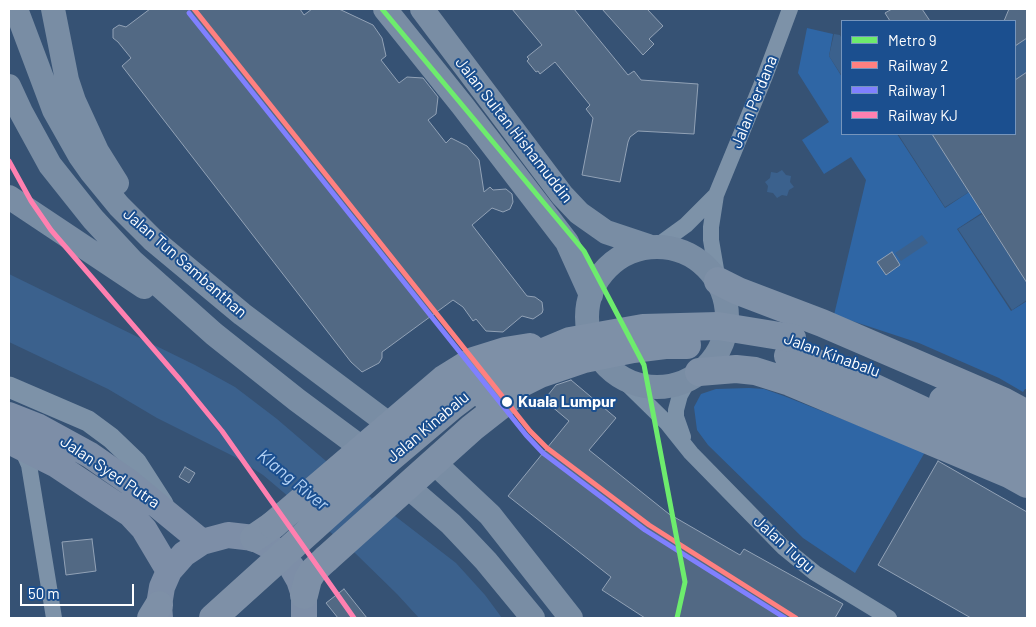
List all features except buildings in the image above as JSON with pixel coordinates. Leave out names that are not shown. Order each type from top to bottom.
[{"type":"highway","points":[[718,280],[738,291],[822,323],[1003,401],[1027,414]]},
{"type":"highway","name":"Jalan Kinabalu","points":[[213,618],[389,458],[453,405],[482,383],[515,364],[570,342],[643,328],[718,326],[870,368],[1027,437]]},
{"type":"highway","points":[[263,532],[444,379],[473,361],[505,350],[570,342]]},
{"type":"highway","name":"Jalan Kinabalu","points":[[241,618],[458,420],[491,398],[540,374],[584,359],[633,349],[665,345],[790,347],[806,359],[862,382],[1027,459]]},
{"type":"highway","points":[[694,375],[736,369],[755,371],[790,382],[1009,474],[1027,484]]},
{"type":"highway","points":[[304,607],[308,579],[313,571],[472,428],[540,374]]},
{"type":"main road","name":"Jalan Tun Sambanthan","points":[[16,9],[54,110],[80,156],[119,206],[153,240],[242,314],[382,419]]},
{"type":"main road","points":[[53,9],[67,80],[74,101],[108,170],[143,215],[209,278],[242,314]]},
{"type":"main road","name":"Jalan Sultan Hishamuddin","points":[[385,9],[462,105],[567,242],[591,295]]},
{"type":"main road","name":"Jalan Sultan Hishamuddin","points":[[422,9],[562,195],[579,213],[606,232],[653,246]]},
{"type":"main road","name":"Jalan Tun Sambanthan","points":[[9,86],[50,165],[93,219],[132,261],[214,334],[355,443]]},
{"type":"main road","points":[[9,197],[214,334]]},
{"type":"main road","points":[[653,246],[672,247],[698,258],[718,280],[727,304],[726,329],[717,353],[709,363],[694,375],[676,384],[655,387],[634,384],[610,370],[600,360],[591,342],[587,322],[591,295],[600,276],[618,258],[632,250],[653,246]]},
{"type":"main road","points":[[9,398],[19,405],[37,426]]},
{"type":"main road","name":"Jalan Syed Putra","points":[[9,415],[37,426],[90,455],[168,512],[202,542]]},
{"type":"main road","name":"Jalan Syed Putra","points":[[15,444],[55,464],[130,514],[144,529],[169,571]]},
{"type":"main road","points":[[442,470],[490,515],[571,618]]},
{"type":"main road","points":[[415,493],[452,524],[486,561],[533,618]]},
{"type":"main road","points":[[157,614],[162,588],[169,571],[184,554],[202,542],[228,536],[263,532],[268,545],[281,554],[292,566],[299,580],[304,607]]},
{"type":"street","name":"Jalan Perdana","points":[[718,280],[711,240],[716,195],[765,76],[790,9]]},
{"type":"street","name":"Jalan Perdana","points":[[653,246],[686,225],[716,195]]},
{"type":"street","name":"Jalan Tugu","points":[[691,453],[680,430],[676,410],[680,395],[694,375]]},
{"type":"street","name":"Jalan Tugu","points":[[621,378],[666,423],[691,453],[765,529],[799,560],[843,591],[889,618]]},
{"type":"street","points":[[9,387],[88,421],[111,438],[136,462],[168,512]]},
{"type":"street","points":[[15,444],[29,465],[54,618]]},
{"type":"shaded area","points":[[807,28],[833,34],[829,56],[841,75],[841,135],[898,135],[945,208],[969,192],[983,212],[957,229],[1011,311],[1027,301],[1027,389],[1023,392],[999,378],[919,343],[834,315],[866,180],[851,157],[824,174],[802,140],[829,122],[798,73]]},
{"type":"shaded area","points":[[716,389],[764,389],[784,396],[925,452],[855,573],[803,538],[708,445],[697,430],[694,407],[701,394]]},
{"type":"water","points":[[834,34],[840,35],[841,74],[829,56]]},
{"type":"water","points":[[1027,38],[1027,72],[1016,79],[1016,45]]},
{"type":"water","points":[[899,135],[933,135],[969,192],[945,207]]},
{"type":"water","points":[[782,170],[786,175],[791,176],[790,182],[794,187],[789,190],[787,196],[782,195],[777,198],[773,193],[767,192],[768,186],[765,182],[770,178],[771,172],[777,173]]},
{"type":"water","points":[[982,214],[1021,273],[1027,269],[1027,300],[1012,310],[958,229]]},
{"type":"water","points":[[922,235],[928,243],[901,261],[895,253]]},
{"type":"water","name":"Klang River","points":[[9,274],[195,365],[235,387],[277,419],[347,479],[456,563],[485,595],[502,618],[419,618],[355,553],[263,475],[235,457],[157,418],[108,389],[9,342]]},
{"type":"metro line","name":"9","points":[[382,9],[584,251],[644,365],[685,582],[677,618]]},
{"type":"rail line","name":"2","points":[[194,9],[530,431],[547,448],[649,525],[796,618]]},
{"type":"rail line","name":"1","points":[[189,13],[526,435],[543,453],[645,530],[785,618]]},
{"type":"rail line","name":"KJ","points":[[9,161],[31,201],[51,230],[222,431],[354,618]]},
{"type":"place","name":"Kuala Lumpur","points":[[507,402]]}]
